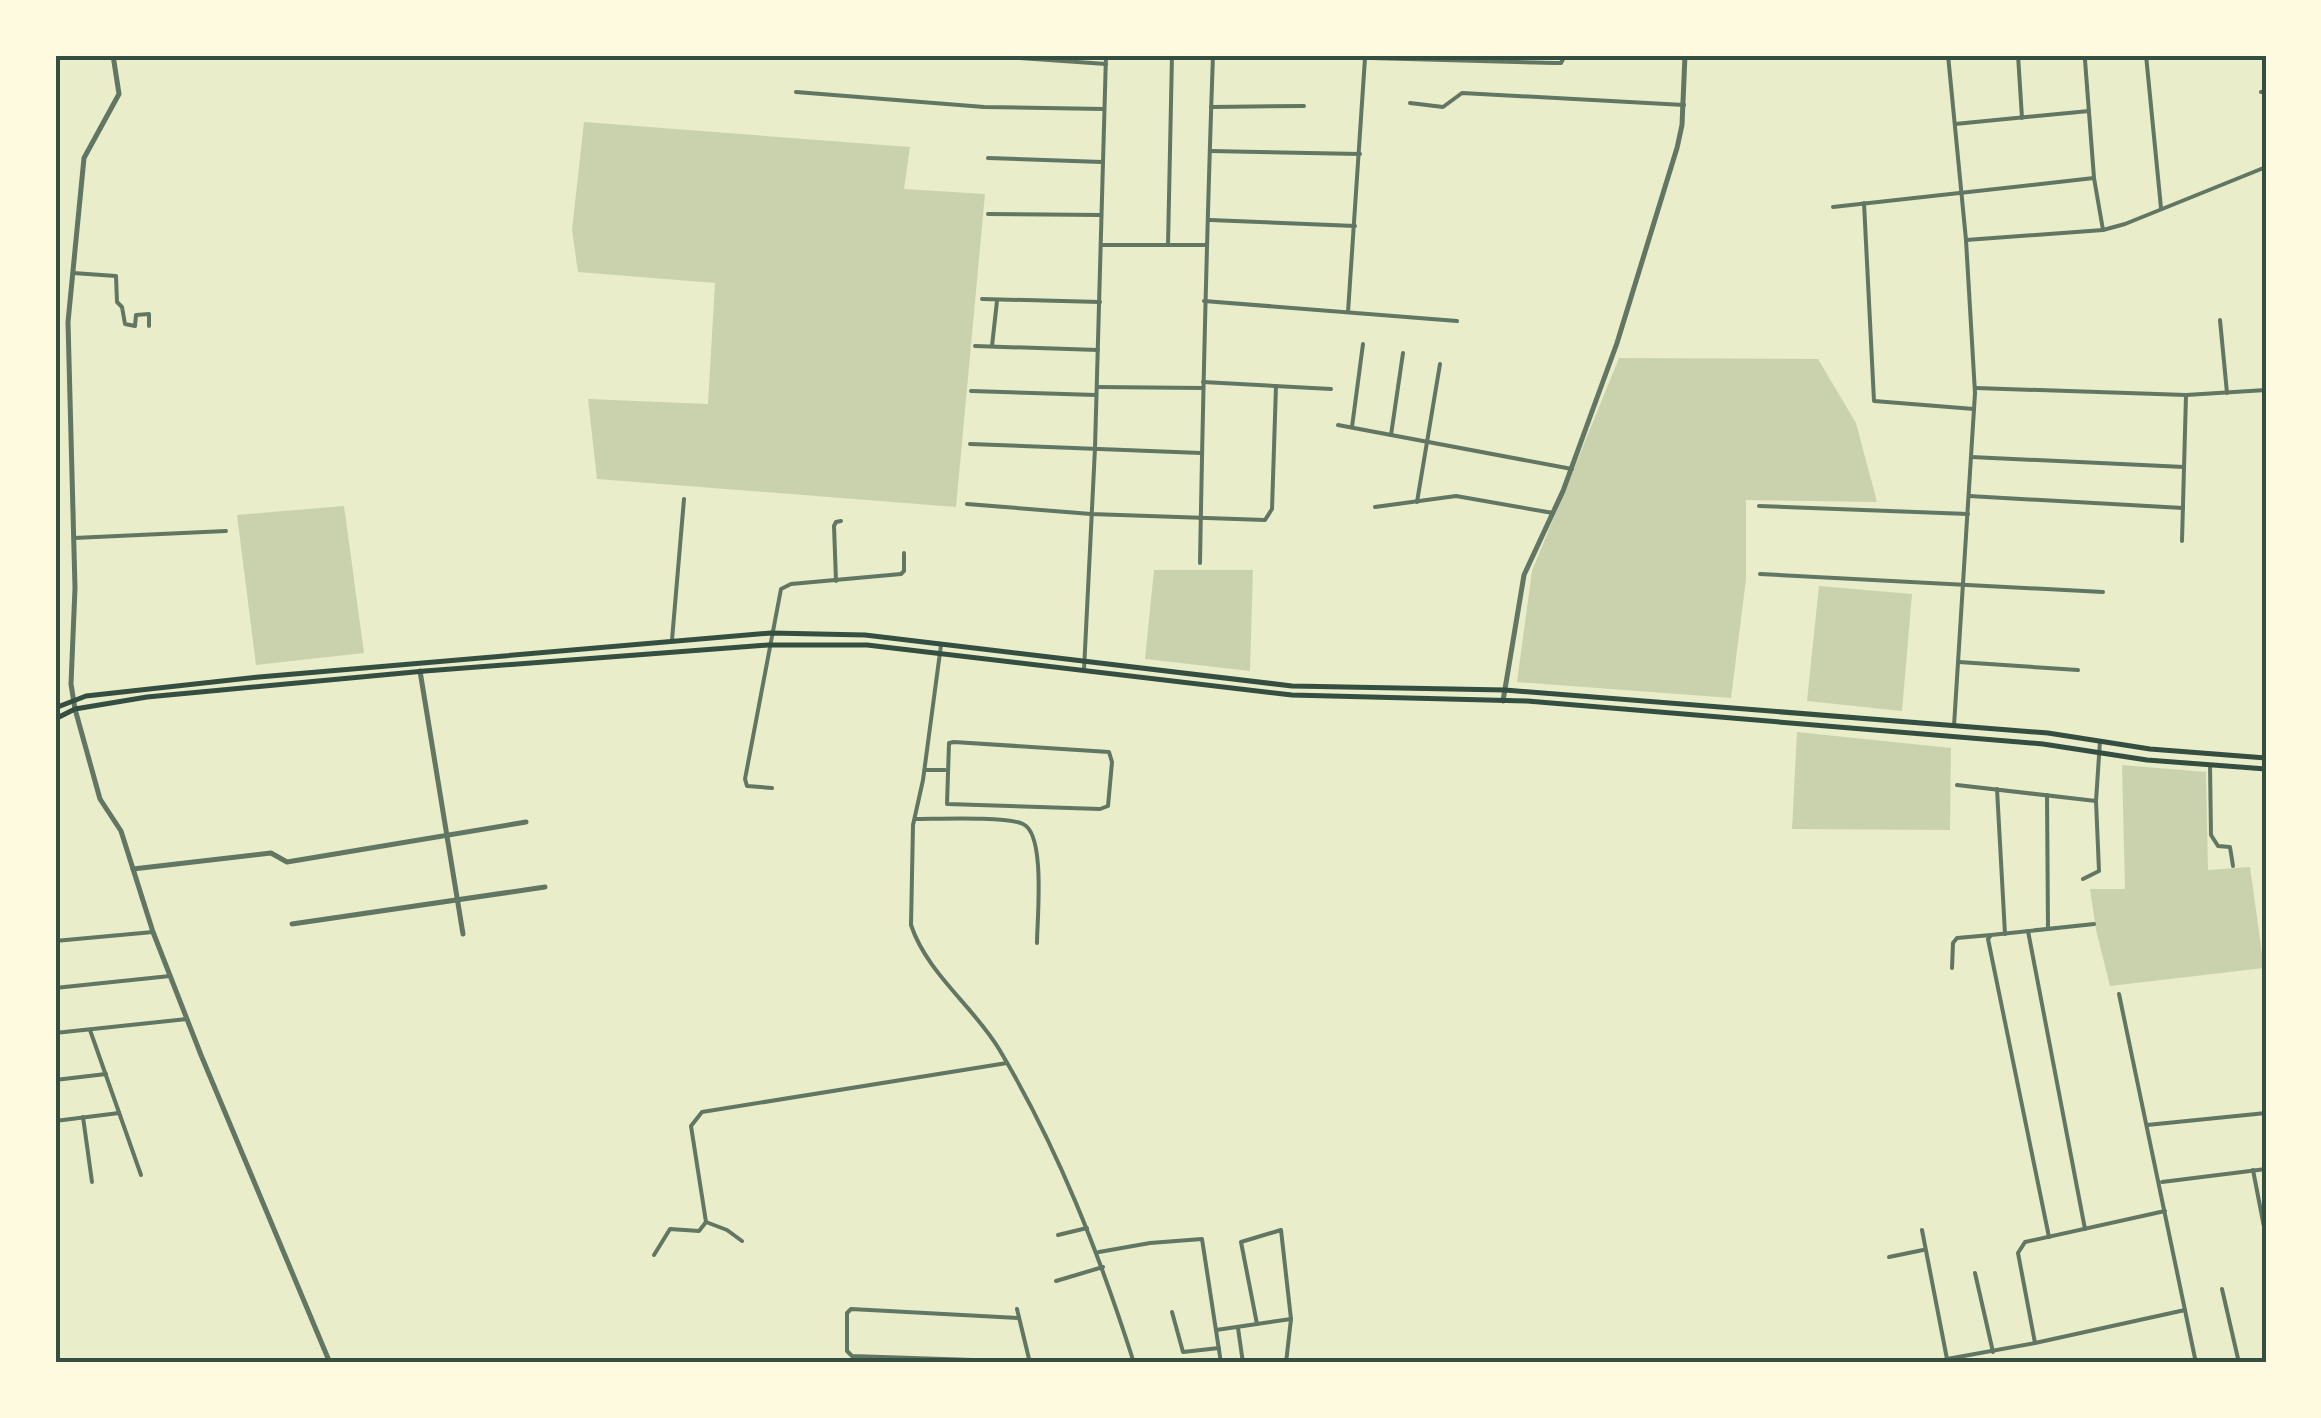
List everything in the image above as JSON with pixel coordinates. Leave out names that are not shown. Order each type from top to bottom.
[{"type":"main road","points":[[55,708],[73,698],[258,677],[771,633],[865,636],[1292,686],[1505,690],[2048,733],[2150,749],[2266,758]]},
{"type":"main road","points":[[55,719],[75,709],[146,697],[768,645],[866,645],[1292,695],[1503,700],[2042,744],[2266,768]]},
{"type":"street","points":[[113,55],[119,94],[84,158],[67,338],[74,538],[73,698],[100,800],[121,831],[170,976],[330,1363]]},
{"type":"street","points":[[1084,672],[1095,448],[1106,55]]},
{"type":"street","points":[[1168,245],[1172,55]]},
{"type":"street","points":[[1200,563],[1213,55]]},
{"type":"street","points":[[1265,55],[1554,63],[1561,63],[1565,55]]},
{"type":"street","points":[[1503,700],[1524,575],[1572,469],[1617,343],[1676,148],[1684,105],[1685,55]]},
{"type":"street","points":[[1948,55],[1966,240],[1974,388],[1954,726]]},
{"type":"street","points":[[2018,55],[2022,118]]},
{"type":"street","points":[[2146,55],[2161,208]]},
{"type":"street","points":[[991,56],[1106,64]]},
{"type":"street","points":[[1348,312],[1365,58]]},
{"type":"street","points":[[2085,60],[2102,230]]},
{"type":"street","points":[[796,92],[984,108],[1104,109]]},
{"type":"street","points":[[1410,104],[1443,107],[1462,93],[1684,105]]},
{"type":"street","points":[[1212,107],[1304,106]]},
{"type":"street","points":[[1955,124],[2089,111]]},
{"type":"street","points":[[1210,151],[1360,154]]},
{"type":"street","points":[[988,158],[1102,162]]},
{"type":"street","points":[[1966,240],[2102,230],[2266,167]]},
{"type":"street","points":[[1833,207],[2094,178]]},
{"type":"street","points":[[1864,203],[1874,401],[1974,408]]},
{"type":"street","points":[[988,214],[1101,215]]},
{"type":"street","points":[[1210,220],[1355,226]]},
{"type":"street","points":[[1101,245],[1207,245]]},
{"type":"street","points":[[73,272],[116,276],[117,302],[125,324],[134,326],[136,315],[150,314],[149,326]]},
{"type":"street","points":[[982,299],[1100,302]]},
{"type":"street","points":[[992,346],[997,300]]},
{"type":"street","points":[[1204,300],[1457,321]]},
{"type":"street","points":[[2220,320],[2227,393]]},
{"type":"street","points":[[1352,427],[1363,344]]},
{"type":"street","points":[[975,346],[1098,350]]},
{"type":"street","points":[[1391,435],[1403,353]]},
{"type":"street","points":[[1417,502],[1440,364]]},
{"type":"street","points":[[1096,386],[1331,388]]},
{"type":"street","points":[[967,504],[1200,520],[1265,520],[1272,509],[1276,386]]},
{"type":"street","points":[[1974,388],[2186,395],[2266,390]]},
{"type":"street","points":[[972,391],[1096,395]]},
{"type":"street","points":[[2182,541],[2186,395]]},
{"type":"street","points":[[1338,424],[1572,469]]},
{"type":"street","points":[[970,444],[1202,452]]},
{"type":"street","points":[[1971,457],[2184,467]]},
{"type":"street","points":[[1375,508],[1456,496],[1553,513]]},
{"type":"street","points":[[1969,496],[2183,508]]},
{"type":"street","points":[[672,640],[684,498]]},
{"type":"street","points":[[1759,506],[1968,514]]},
{"type":"street","points":[[836,581],[834,526],[841,521]]},
{"type":"street","points":[[74,538],[226,530]]},
{"type":"street","points":[[772,788],[745,784],[781,589],[791,584],[900,574],[904,571],[904,554]]},
{"type":"street","points":[[1760,574],[2103,592]]},
{"type":"street","points":[[940,645],[915,818],[909,912],[915,938],[983,1023],[1062,1167],[1103,1267],[1134,1363]]},
{"type":"street","points":[[1958,662],[2078,670]]},
{"type":"street","points":[[420,672],[463,934]]},
{"type":"street","points":[[2083,879],[2099,870],[2096,801],[2100,741]]},
{"type":"street","points":[[954,742],[1108,752],[1112,762],[1108,806],[1100,809],[951,805],[946,800],[946,770],[949,743],[954,742]]},
{"type":"street","points":[[2210,765],[2211,835],[2218,846],[2230,847],[2233,866]]},
{"type":"street","points":[[924,770],[946,770]]},
{"type":"street","points":[[1956,785],[2096,801]]},
{"type":"street","points":[[1997,790],[2005,934]]},
{"type":"street","points":[[2047,795],[2048,929]]},
{"type":"street","points":[[915,818],[991,821],[1023,824],[1028,828],[1037,846],[1037,944]]},
{"type":"street","points":[[133,869],[271,853],[288,862],[526,822]]},
{"type":"street","points":[[292,924],[545,887]]},
{"type":"street","points":[[1952,968],[1953,943],[1957,938],[2094,924]]},
{"type":"street","points":[[2028,931],[2085,1228]]},
{"type":"street","points":[[55,941],[154,932]]},
{"type":"street","points":[[1991,935],[1988,939],[2049,1236]]},
{"type":"street","points":[[55,988],[170,976]]},
{"type":"street","points":[[2118,994],[2196,1363]]},
{"type":"street","points":[[55,1034],[187,1019]]},
{"type":"street","points":[[90,1030],[142,1175]]},
{"type":"street","points":[[654,1255],[670,1229],[704,1229],[691,1126],[702,1112],[1007,1064]]},
{"type":"street","points":[[55,1080],[106,1074]]},
{"type":"street","points":[[2147,1125],[2266,1112]]},
{"type":"street","points":[[55,1120],[120,1113]]},
{"type":"street","points":[[84,1117],[92,1182]]},
{"type":"street","points":[[2159,1182],[2266,1169]]},
{"type":"street","points":[[2253,1170],[2266,1236]]},
{"type":"street","points":[[2035,1344],[2018,1253],[2024,1242],[2165,1211]]},
{"type":"street","points":[[706,1222],[742,1241]]},
{"type":"street","points":[[1058,1236],[1087,1228]]},
{"type":"street","points":[[1257,1324],[1241,1242],[1281,1230],[1291,1319],[1286,1363]]},
{"type":"street","points":[[1922,1230],[1947,1359],[2186,1310]]},
{"type":"street","points":[[1097,1252],[1202,1240],[1221,1363]]},
{"type":"street","points":[[1889,1257],[1925,1250]]},
{"type":"street","points":[[1056,1280],[1103,1267]]},
{"type":"street","points":[[1975,1273],[1993,1352]]},
{"type":"street","points":[[2222,1289],[2239,1363]]},
{"type":"street","points":[[1018,1309],[1030,1362],[852,1356],[847,1352],[847,1312],[851,1309],[1020,1318]]},
{"type":"street","points":[[1172,1312],[1183,1352],[1219,1348]]},
{"type":"street","points":[[1216,1330],[1291,1319]]},
{"type":"street","points":[[1238,1327],[1243,1363]]},
{"type":"green space","points":[[584,122],[910,147],[904,189],[985,194],[956,507],[597,479],[588,399],[708,404],[715,283],[578,272],[572,230]]},
{"type":"green space","points":[[1619,358],[1818,359],[1856,423],[1877,502],[1746,500],[1746,579],[1731,698],[1517,682],[1532,571]]},
{"type":"green space","points":[[344,506],[364,653],[256,665],[237,515]]},
{"type":"green space","points":[[1154,570],[1253,570],[1250,671],[1145,659]]},
{"type":"green space","points":[[1819,586],[1912,594],[1902,711],[1807,701]]},
{"type":"green space","points":[[1797,732],[1951,748],[1950,830],[1792,829]]},
{"type":"green space","points":[[2122,765],[2206,772],[2208,870],[2250,867],[2264,968],[2110,986],[2090,889],[2125,889]]}]
